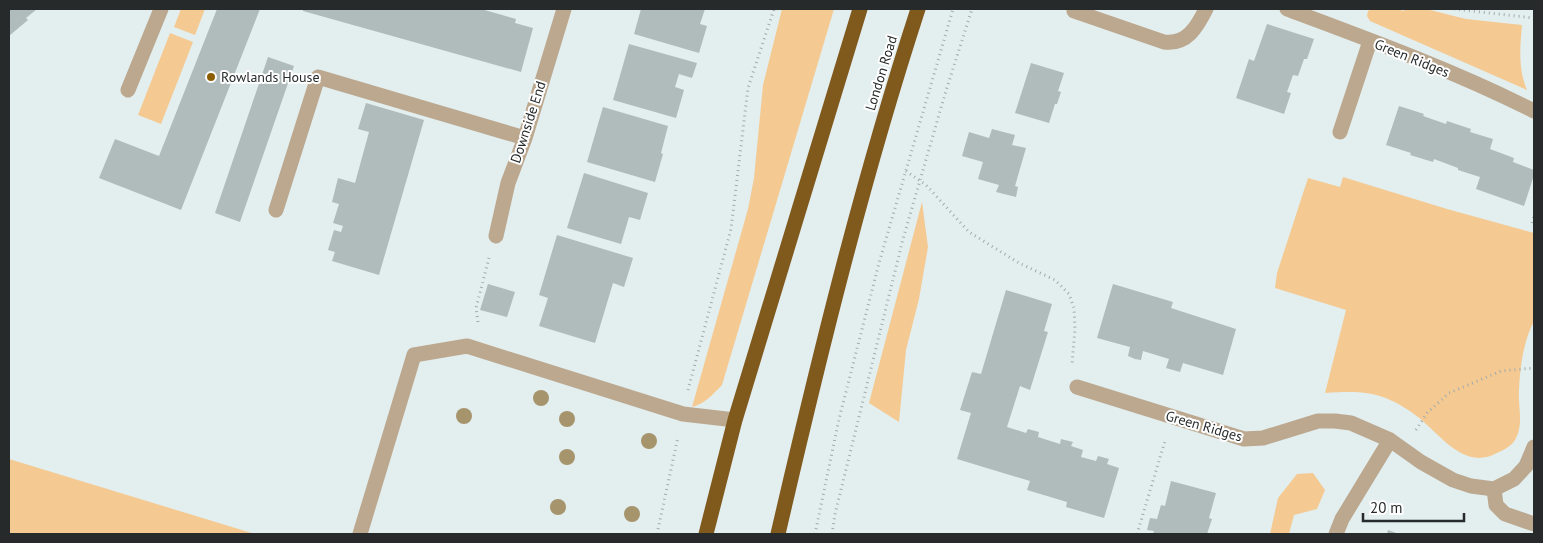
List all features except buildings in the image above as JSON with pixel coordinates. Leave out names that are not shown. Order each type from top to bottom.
[{"type":"highway","points":[[706,534],[735,420],[860,9]]},
{"type":"highway","name":"London Road","points":[[778,534],[846,251],[875,147],[918,9]]},
{"type":"street","points":[[128,90],[161,9]]},
{"type":"street","name":"Downside End","points":[[496,236],[508,183],[525,138],[564,9]]},
{"type":"street","points":[[1074,11],[1164,42],[1172,43],[1186,38],[1198,26],[1206,9]]},
{"type":"street","name":"Green Ridges","points":[[1287,9],[1503,95],[1534,111]]},
{"type":"street","points":[[1340,132],[1370,41]]},
{"type":"street","points":[[276,210],[318,77],[525,138]]},
{"type":"street","points":[[360,534],[414,355],[467,346],[683,414],[735,420]]},
{"type":"street","name":"Green Ridges","points":[[1077,386],[1244,439],[1263,438],[1318,421],[1335,421],[1350,424],[1390,440],[1421,462],[1453,480],[1471,486],[1494,490]]},
{"type":"street","points":[[1336,534],[1342,519],[1390,440]]},
{"type":"street","points":[[1534,446],[1526,466],[1514,479],[1494,490],[1496,505],[1505,514],[1534,524]]},
{"type":"path","points":[[657,534],[688,388],[730,229],[748,88],[774,9]]},
{"type":"path","points":[[815,534],[839,419],[879,263],[953,9]]},
{"type":"path","points":[[832,534],[835,514],[902,239],[972,9]]},
{"type":"path","points":[[1454,9],[1534,18]]},
{"type":"path","points":[[906,171],[920,181],[969,232],[1019,262],[1056,280],[1069,294],[1074,308],[1072,377],[1077,386]]},
{"type":"path","points":[[1532,223],[1534,216]]},
{"type":"path","points":[[487,325],[477,322],[476,308],[482,280],[496,236]]},
{"type":"path","points":[[1403,450],[1427,414],[1449,393],[1501,371],[1534,368]]},
{"type":"path","points":[[680,386],[688,388]]},
{"type":"path","points":[[1137,534],[1172,416]]},
{"type":"shaded area","points":[[181,9],[205,9],[195,35],[174,27]]},
{"type":"shaded area","points":[[782,9],[834,9],[722,385],[705,401],[692,407],[748,209],[754,178],[763,85]]},
{"type":"shaded area","points":[[1372,9],[1404,11],[1405,9],[1426,9],[1466,19],[1522,25],[1521,66],[1527,90],[1370,21],[1367,16],[1368,11]]},
{"type":"shaded area","points":[[170,33],[193,42],[161,124],[138,115]]},
{"type":"shaded area","points":[[1343,177],[1534,233],[1534,321],[1527,338],[1521,364],[1518,434],[1515,440],[1505,449],[1485,457],[1474,458],[1454,448],[1415,414],[1392,401],[1380,396],[1364,393],[1325,393],[1346,310],[1275,288],[1277,273],[1308,178],[1340,187]]},
{"type":"shaded area","points":[[922,202],[928,247],[919,299],[906,350],[899,422],[869,403]]},
{"type":"shaded area","points":[[9,459],[255,534],[9,534]]},
{"type":"shaded area","points":[[1313,473],[1325,490],[1317,509],[1294,515],[1289,534],[1270,534],[1278,498],[1297,474]]},
{"type":"place","name":"Rowlands House","points":[[211,77]]}]
